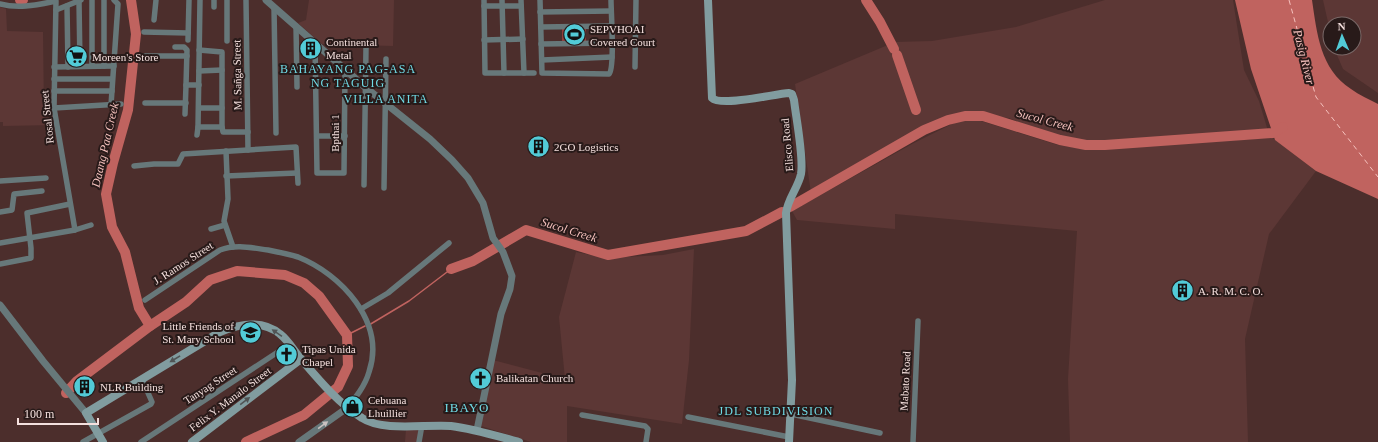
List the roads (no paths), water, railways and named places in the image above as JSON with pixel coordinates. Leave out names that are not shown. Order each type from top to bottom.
[{"type":"main road","name":"Elisco Road","points":[[708,0],[712,98],[716,101],[734,100],[789,93],[792,94],[794,100],[802,172],[798,184],[789,200],[786,213],[792,380],[789,439]]},
{"type":"main road","points":[[103,442],[86,413],[220,332],[235,325],[261,325],[280,333],[327,388],[347,408],[363,420],[392,426],[449,426],[477,430],[519,442]]},
{"type":"main road","name":"Felix Y. Manalo Street","points":[[192,442],[301,359]]},
{"type":"street","points":[[56,10],[80,0],[80,66]]},
{"type":"street","points":[[92,0],[92,66]]},
{"type":"street","points":[[104,0],[104,66]]},
{"type":"street","points":[[111,105],[118,4],[114,0]]},
{"type":"street","points":[[154,20],[156,0]]},
{"type":"street","points":[[188,40],[189,0]]},
{"type":"street","points":[[197,135],[199,108],[200,0]]},
{"type":"street","points":[[214,0],[214,7]]},
{"type":"street","points":[[227,0],[227,41]]},
{"type":"street","name":"M. Sañga Street","points":[[246,0],[248,150]]},
{"type":"street","points":[[266,0],[365,87],[430,139],[468,178],[483,203],[495,242],[501,249],[511,270],[511,284],[499,319],[477,430]]},
{"type":"street","points":[[540,0],[542,73],[609,74],[611,72],[612,57],[611,0]]},
{"type":"street","points":[[635,67],[636,0]]},
{"type":"street","name":"Rosal Street","points":[[0,4],[10,8],[56,1],[54,108],[75,230]]},
{"type":"street","points":[[524,73],[521,3],[484,3],[485,73],[504,74],[534,73]]},
{"type":"street","points":[[503,3],[504,74]]},
{"type":"street","points":[[67,6],[68,67]]},
{"type":"street","points":[[274,7],[276,133]]},
{"type":"street","points":[[540,12],[611,11]]},
{"type":"street","points":[[296,26],[297,88]]},
{"type":"street","points":[[540,27],[612,26]]},
{"type":"street","points":[[144,32],[188,34]]},
{"type":"street","points":[[484,40],[522,39]]},
{"type":"street","points":[[315,43],[317,136],[345,136]]},
{"type":"street","points":[[541,44],[612,43]]},
{"type":"street","points":[[175,47],[186,48],[185,114]]},
{"type":"street","points":[[364,185],[366,48]]},
{"type":"street","points":[[199,50],[222,51],[223,132],[248,132]]},
{"type":"street","points":[[139,56],[187,56]]},
{"type":"street","points":[[542,60],[612,57]]},
{"type":"street","points":[[384,188],[386,59]]},
{"type":"street","points":[[54,67],[114,66]]},
{"type":"street","points":[[199,71],[222,70]]},
{"type":"street","name":"Bpthai 1","points":[[317,136],[317,173],[344,173],[345,70]]},
{"type":"street","points":[[54,79],[112,79]]},
{"type":"street","points":[[186,85],[199,86]]},
{"type":"street","points":[[54,90],[112,91]]},
{"type":"street","points":[[145,103],[186,103]]},
{"type":"street","points":[[54,108],[121,104]]},
{"type":"street","points":[[199,108],[222,108]]},
{"type":"street","points":[[198,127],[222,127]]},
{"type":"street","points":[[134,166],[178,164],[183,154],[296,147],[298,183]]},
{"type":"street","points":[[226,151],[228,199],[224,226],[233,247]]},
{"type":"street","points":[[226,176],[297,173]]},
{"type":"street","points":[[0,181],[46,178]]},
{"type":"street","points":[[0,212],[12,210],[14,194],[42,191]]},
{"type":"street","points":[[0,264],[31,258],[27,213],[70,204]]},
{"type":"street","points":[[0,243],[75,230],[92,224]]},
{"type":"street","points":[[211,229],[224,226]]},
{"type":"street","points":[[361,309],[388,293],[449,243]]},
{"type":"street","name":"J. Ramos Street","points":[[144,300],[220,250],[233,247],[265,250],[299,258],[328,273],[344,287],[361,309],[367,322],[373,347],[370,371],[362,389],[347,408]]},
{"type":"street","points":[[0,305],[86,413]]},
{"type":"street","name":"Mabato Road","points":[[913,442],[918,321]]},
{"type":"street","name":"Tanyag Street","points":[[141,442],[290,344]]},
{"type":"street","points":[[83,442],[98,432],[151,404],[152,402],[142,379]]},
{"type":"street","points":[[299,442],[347,408]]},
{"type":"street","points":[[791,414],[880,433]]},
{"type":"street","points":[[582,415],[645,426],[648,429],[646,442]]},
{"type":"street","points":[[688,417],[789,439]]},
{"type":"street","points":[[418,442],[422,425]]},
{"type":"water","name":"Pasig River","points":[[1235,0],[1312,0],[1318,37],[1322,49],[1322,56],[1324,56],[1326,61],[1341,81],[1351,89],[1378,104],[1378,199],[1316,171],[1275,140],[1251,69]]},
{"type":"waterway","name":"Daang Paa Creek","points":[[131,0],[136,34],[128,110],[106,194],[112,227],[125,252],[139,308],[150,326],[186,302],[210,280],[237,271],[285,275],[304,283],[319,296],[347,335],[348,366],[338,387],[304,415],[246,442]]},
{"type":"waterway","points":[[866,0],[880,22],[894,49]]},
{"type":"waterway","points":[[897,55],[916,110]]},
{"type":"waterway","name":"Sucol Creek","points":[[790,207],[924,130],[948,120],[965,116],[983,116],[1060,140],[1086,145],[1105,145],[1273,133],[1283,127]]},
{"type":"waterway","name":"Sucol Creek","points":[[451,269],[473,261],[526,230],[608,255],[746,231],[782,212]]},
{"type":"waterway","name":"Sucol Creek","points":[[369,325],[409,301],[451,269]]},
{"type":"waterway","points":[[66,393],[77,381],[150,326]]},
{"type":"waterway","name":"Sucol Creek","points":[[347,335],[365,326]]},
{"type":"place","name":"SEPVHOAI Covered Court","points":[[574,35]]},
{"type":"place","name":"Continental Metal","points":[[310,48]]},
{"type":"place","name":"Moreen's Store","points":[[77,57]]},
{"type":"place","name":"2GO Logistics","points":[[538,147]]},
{"type":"place","name":"A. R. M. C. O.","points":[[1183,291]]},
{"type":"place","name":"Little Friends of St. Mary School","points":[[250,332]]},
{"type":"place","name":"Tipas Unida Chapel","points":[[287,355]]},
{"type":"place","name":"Balikatan Church","points":[[481,378]]},
{"type":"place","name":"NLR Building","points":[[85,387]]},
{"type":"place","name":"Cebuana Lhuillier","points":[[352,406]]},
{"type":"district","name":"BAHAYANG PAG-ASA NG TAGUIG","points":[[348,76]]},
{"type":"district","name":"VILLA ANITA","points":[[386,99]]},
{"type":"district","name":"IBAYO","points":[[467,407]]},
{"type":"district","name":"JDL SUBDIVISION","points":[[776,411]]}]
